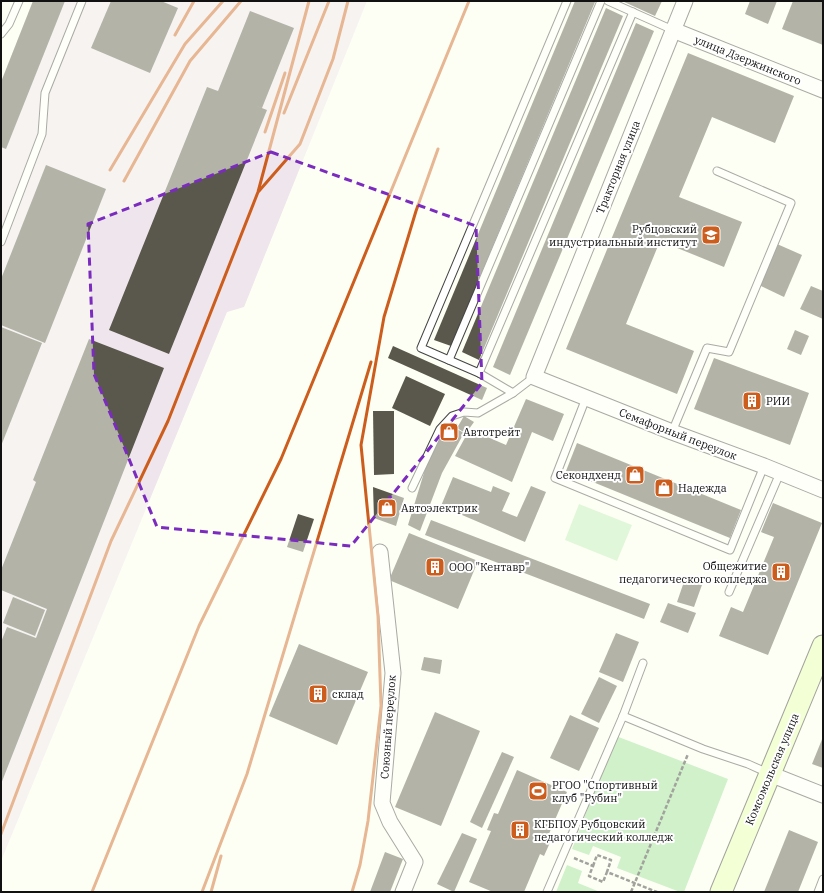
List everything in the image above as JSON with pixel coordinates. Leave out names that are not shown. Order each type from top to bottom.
[{"type":"main road","name":"Комсомольская улица","points":[[721,892],[823,646]]},
{"type":"street","name":"Тракторная улица","points":[[534,377],[685,1]]},
{"type":"street","name":"улица Дзержинского","points":[[673,30],[823,90]]},
{"type":"street","name":"Семафорный переулок","points":[[534,377],[823,490]]},
{"type":"street","name":"Союзный переулок","points":[[380,552],[393,673],[382,803],[390,822],[415,862],[404,892]]},
{"type":"street","points":[[770,774],[823,795]]},
{"type":"lane","points":[[1,34],[9,24],[19,1]]},
{"type":"lane","points":[[1,242],[42,134],[45,93],[82,1]]},
{"type":"lane","points":[[513,393],[479,373],[421,348],[567,1]]},
{"type":"lane","points":[[449,360],[601,1]]},
{"type":"lane","points":[[608,1],[673,30]]},
{"type":"lane","points":[[479,373],[633,12]]},
{"type":"lane","points":[[672,432],[707,348],[729,352],[791,203],[717,172]]},
{"type":"lane","points":[[412,488],[440,429],[452,416],[464,412],[478,413],[513,393],[534,377]]},
{"type":"lane","points":[[586,398],[555,478],[730,550],[764,466]]},
{"type":"lane","points":[[729,592],[780,473]]},
{"type":"lane","points":[[547,892],[624,716],[643,663]]},
{"type":"lane","points":[[624,716],[692,745],[748,764],[770,774]]},
{"type":"lane","points":[[818,892],[823,879]]},
{"type":"path","points":[[631,892],[692,745]]},
{"type":"path","points":[[564,854],[593,866]]},
{"type":"path","points":[[597,855],[611,860],[603,882],[589,876],[593,866],[597,855]]},
{"type":"path","points":[[607,872],[657,892]]},
{"type":"highlighted area","points":[[271,152],[476,226],[482,383],[351,546],[157,527],[94,374],[88,224]]},
{"type":"shaded area","points":[[33,1],[367,1],[244,307],[227,312],[1,861],[1,82]]},
{"type":"green space","points":[[579,504],[632,525],[617,561],[565,540]]},
{"type":"green space","points":[[616,736],[728,779],[684,892],[680,892],[617,868],[621,857],[593,846],[589,855],[572,849]]},
{"type":"green space","points":[[567,865],[582,871],[578,883],[600,892],[556,892]]},
{"type":"building","points":[[33,1],[65,1],[6,149],[1,147],[1,82]]},
{"type":"building","points":[[111,1],[161,1],[178,8],[150,73],[91,48]]},
{"type":"building","points":[[575,1],[595,2],[451,346],[434,340]]},
{"type":"building","points":[[622,1],[662,1],[655,16]]},
{"type":"building","points":[[750,1],[777,1],[768,24],[745,14]]},
{"type":"building","points":[[793,1],[823,1],[823,45],[782,29]]},
{"type":"building","points":[[606,8],[623,16],[479,360],[462,352]]},
{"type":"building","points":[[250,11],[294,28],[262,108],[231,96],[267,110],[169,354],[109,330],[207,87],[218,91]]},
{"type":"building","points":[[636,23],[654,31],[510,375],[493,367]]},
{"type":"building","points":[[688,53],[794,96],[775,143],[712,117],[679,197],[742,222],[724,267],[660,241],[626,324],[694,351],[677,394],[566,349]]},
{"type":"building","points":[[46,165],[106,189],[45,343],[1,325],[1,279]]},
{"type":"building","points":[[777,244],[802,255],[784,297],[759,285]]},
{"type":"building","points":[[811,286],[823,291],[823,319],[800,309]]},
{"type":"building","points":[[1,327],[42,343],[1,446]]},
{"type":"building","points":[[795,330],[809,336],[801,355],[787,349]]},
{"type":"building","points":[[89,339],[164,368],[1,784],[1,642],[7,627],[36,638],[47,609],[1,590],[1,570],[36,482],[33,480]]},
{"type":"building","points":[[393,346],[487,388],[482,400],[388,358]]},
{"type":"building","name":"РИИ","points":[[714,358],[809,393],[790,445],[694,409]]},
{"type":"building","points":[[406,376],[445,394],[430,426],[392,408]]},
{"type":"building","points":[[526,399],[564,414],[553,441],[532,432],[512,482],[455,456],[467,434],[457,428],[464,416],[474,422],[469,429],[506,445]]},
{"type":"building","points":[[373,411],[394,411],[394,474],[374,475]]},
{"type":"building","points":[[448,424],[464,433],[442,473],[420,531],[408,525],[427,463]]},
{"type":"building","points":[[577,443],[741,510],[730,538],[566,471]]},
{"type":"building","points":[[453,477],[491,492],[493,486],[510,493],[502,511],[517,517],[531,486],[546,492],[525,542],[441,506]]},
{"type":"building","name":"Автоэлектрик","points":[[373,487],[404,498],[396,526],[374,518]]},
{"type":"building","name":"Общежитие педагогического колледжа","points":[[773,503],[822,523],[768,655],[719,636],[731,607],[743,612],[774,537],[761,532]]},
{"type":"building","points":[[298,514],[314,519],[303,552],[287,547]]},
{"type":"building","points":[[431,520],[650,604],[644,619],[425,535]]},
{"type":"building","name":"ООО \"Кентавр\"","points":[[409,533],[478,561],[458,609],[389,580]]},
{"type":"building","points":[[686,576],[703,582],[694,607],[677,602]]},
{"type":"building","points":[[13,597],[45,610],[35,636],[3,623]]},
{"type":"building","points":[[668,603],[696,613],[688,633],[660,622]]},
{"type":"building","points":[[616,633],[639,642],[623,682],[599,672]]},
{"type":"building","name":"склад","points":[[299,644],[368,672],[337,745],[269,716]]},
{"type":"building","points":[[424,657],[442,660],[440,674],[421,670]]},
{"type":"building","points":[[599,677],[617,686],[599,723],[581,714]]},
{"type":"building","points":[[435,712],[480,731],[441,826],[395,807]]},
{"type":"building","points":[[570,715],[599,728],[579,771],[550,758]]},
{"type":"building","points":[[823,737],[823,768],[812,764]]},
{"type":"building","points":[[502,752],[514,757],[482,828],[470,822]]},
{"type":"building","name":"КГБПОУ Рубцовский педагогический колледж","points":[[517,770],[567,792],[548,836],[552,838],[544,856],[540,854],[524,892],[493,892],[469,882],[491,831],[487,830],[494,813],[498,814]]},
{"type":"building","points":[[789,830],[818,842],[798,892],[764,892]]},
{"type":"building","points":[[462,833],[477,839],[454,892],[437,884]]},
{"type":"building","points":[[385,852],[403,859],[390,892],[370,892]]},
{"type":"railway","points":[[175,35],[194,1]]},
{"type":"railway","points":[[110,170],[185,44],[223,1]]},
{"type":"railway","points":[[124,181],[190,61],[241,1]]},
{"type":"railway","points":[[1,834],[111,541],[168,421],[258,192],[309,1]]},
{"type":"railway","points":[[284,113],[329,1]]},
{"type":"railway","points":[[259,191],[300,144],[333,59],[348,1]]},
{"type":"railway","points":[[92,892],[199,626],[281,459],[469,1]]},
{"type":"railway","points":[[265,132],[285,73]]},
{"type":"railway","points":[[352,892],[360,865],[368,821],[381,706],[378,616],[361,445],[384,317],[416,211],[438,149]]},
{"type":"railway","points":[[202,892],[247,774],[371,362]]},
{"type":"railway","points":[[211,892],[221,856]]},
{"type":"place","name":"Рубцовский индустриальный институт","points":[[711,235]]},
{"type":"place","name":"РИИ","points":[[752,401]]},
{"type":"place","name":"Автотрейт","points":[[449,432]]},
{"type":"place","name":"Секондхенд","points":[[635,475]]},
{"type":"place","name":"Надежда","points":[[664,488]]},
{"type":"place","name":"Автоэлектрик","points":[[387,508]]},
{"type":"place","name":"ООО \"Кентавр\"","points":[[435,567]]},
{"type":"place","name":"Общежитие педагогического колледжа","points":[[781,572]]},
{"type":"place","name":"склад","points":[[318,694]]},
{"type":"place","name":"РГОО \"Спортивный клуб \"Рубин\"","points":[[538,791]]},
{"type":"place","name":"КГБПОУ Рубцовский педагогический колледж","points":[[520,830]]}]
